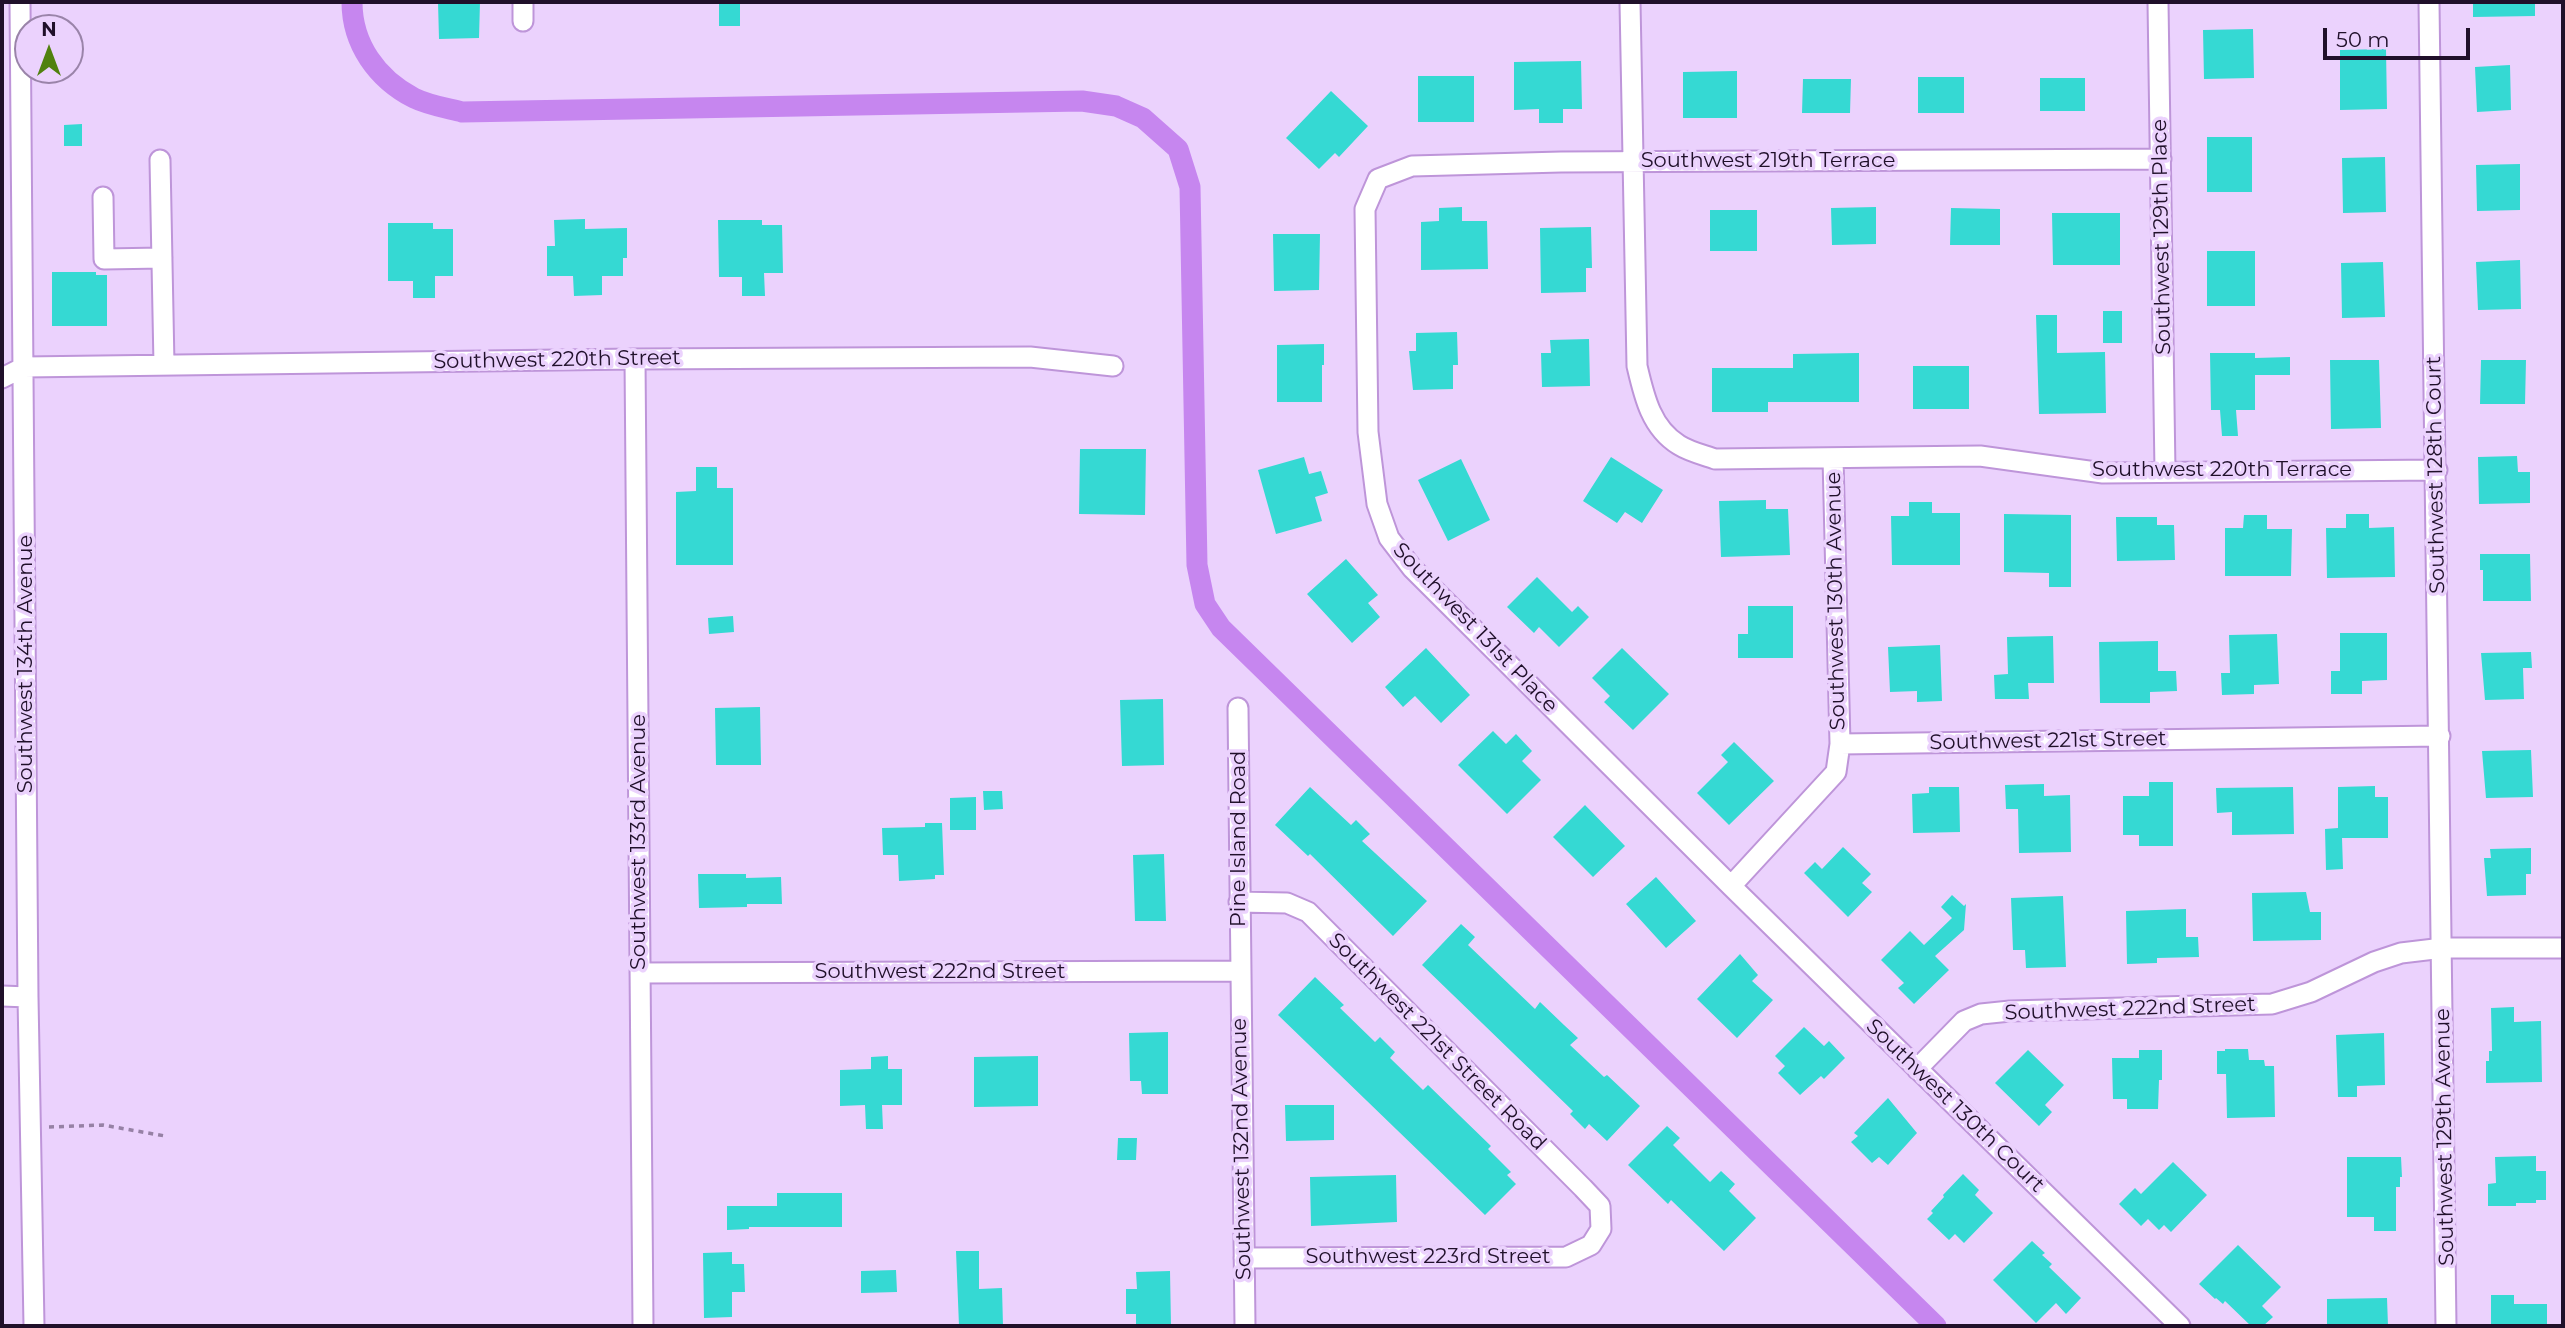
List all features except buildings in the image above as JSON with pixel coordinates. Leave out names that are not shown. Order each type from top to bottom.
[{"type":"street","name":"Southwest 134th Avenue","points":[[20,2],[28,997],[34,1326]]},
{"type":"street","points":[[1630,2],[1633,162]]},
{"type":"street","name":"Southwest 129th Place","points":[[2158,2],[2165,472]]},
{"type":"street","name":"Southwest 128th Court","points":[[2429,2],[2443,948]]},
{"type":"street","name":"Southwest 219th Terrace","points":[[1378,179],[1412,166],[2161,159]]},
{"type":"street","points":[[160,160],[164,365]]},
{"type":"street","name":"Southwest 220th Terrace","points":[[1633,162],[1637,366],[1646,402],[1658,426],[1679,445],[1715,459],[1980,457],[2103,473],[2437,470]]},
{"type":"street","name":"Southwest 131st Place","points":[[1378,179],[1365,209],[1367,432],[1377,503],[1390,538],[1412,568],[1731,886]]},
{"type":"street","points":[[103,197],[104,259],[162,258]]},
{"type":"street","name":"Southwest 220th Street","points":[[2,378],[24,367],[635,359],[1030,357],[1113,366]]},
{"type":"street","name":"Southwest 133rd Avenue","points":[[635,359],[643,1326]]},
{"type":"street","name":"Southwest 130th Avenue","points":[[1833,458],[1840,744]]},
{"type":"street","name":"Pine Island Road","points":[[1238,708],[1240,971]]},
{"type":"street","name":"Southwest 221st Street","points":[[1840,744],[2440,736]]},
{"type":"street","points":[[1731,886],[1836,772],[1840,744]]},
{"type":"street","name":"Southwest 130th Court","points":[[1731,886],[2180,1326]]},
{"type":"street","name":"Southwest 221st Street Road","points":[[1239,902],[1287,902],[1308,912],[1600,1206],[1601,1229]]},
{"type":"street","name":"Southwest 222nd Street","points":[[1917,1069],[1964,1021],[1981,1014],[2272,1004],[2311,992],[2374,962],[2402,953],[2443,948],[2563,948]]},
{"type":"street","name":"Southwest 129th Avenue","points":[[2443,948],[2446,1326]]},
{"type":"street","name":"Southwest 222nd Street","points":[[640,973],[1240,971]]},
{"type":"street","name":"Southwest 132nd Avenue","points":[[1240,971],[1245,1326]]},
{"type":"street","points":[[2,996],[28,997]]},
{"type":"street","name":"Southwest 223rd Street","points":[[1244,1258],[1566,1257],[1591,1245],[1601,1229]]},
{"type":"path","points":[[30,1127],[103,1125],[165,1136]]},
{"type":"waterway","points":[[352,2],[356,32],[369,59],[378,70],[414,98],[462,112],[1082,101],[1116,106],[1143,118],[1178,149],[1190,187],[1197,565],[1205,604],[1221,628],[1936,1326]]}]
